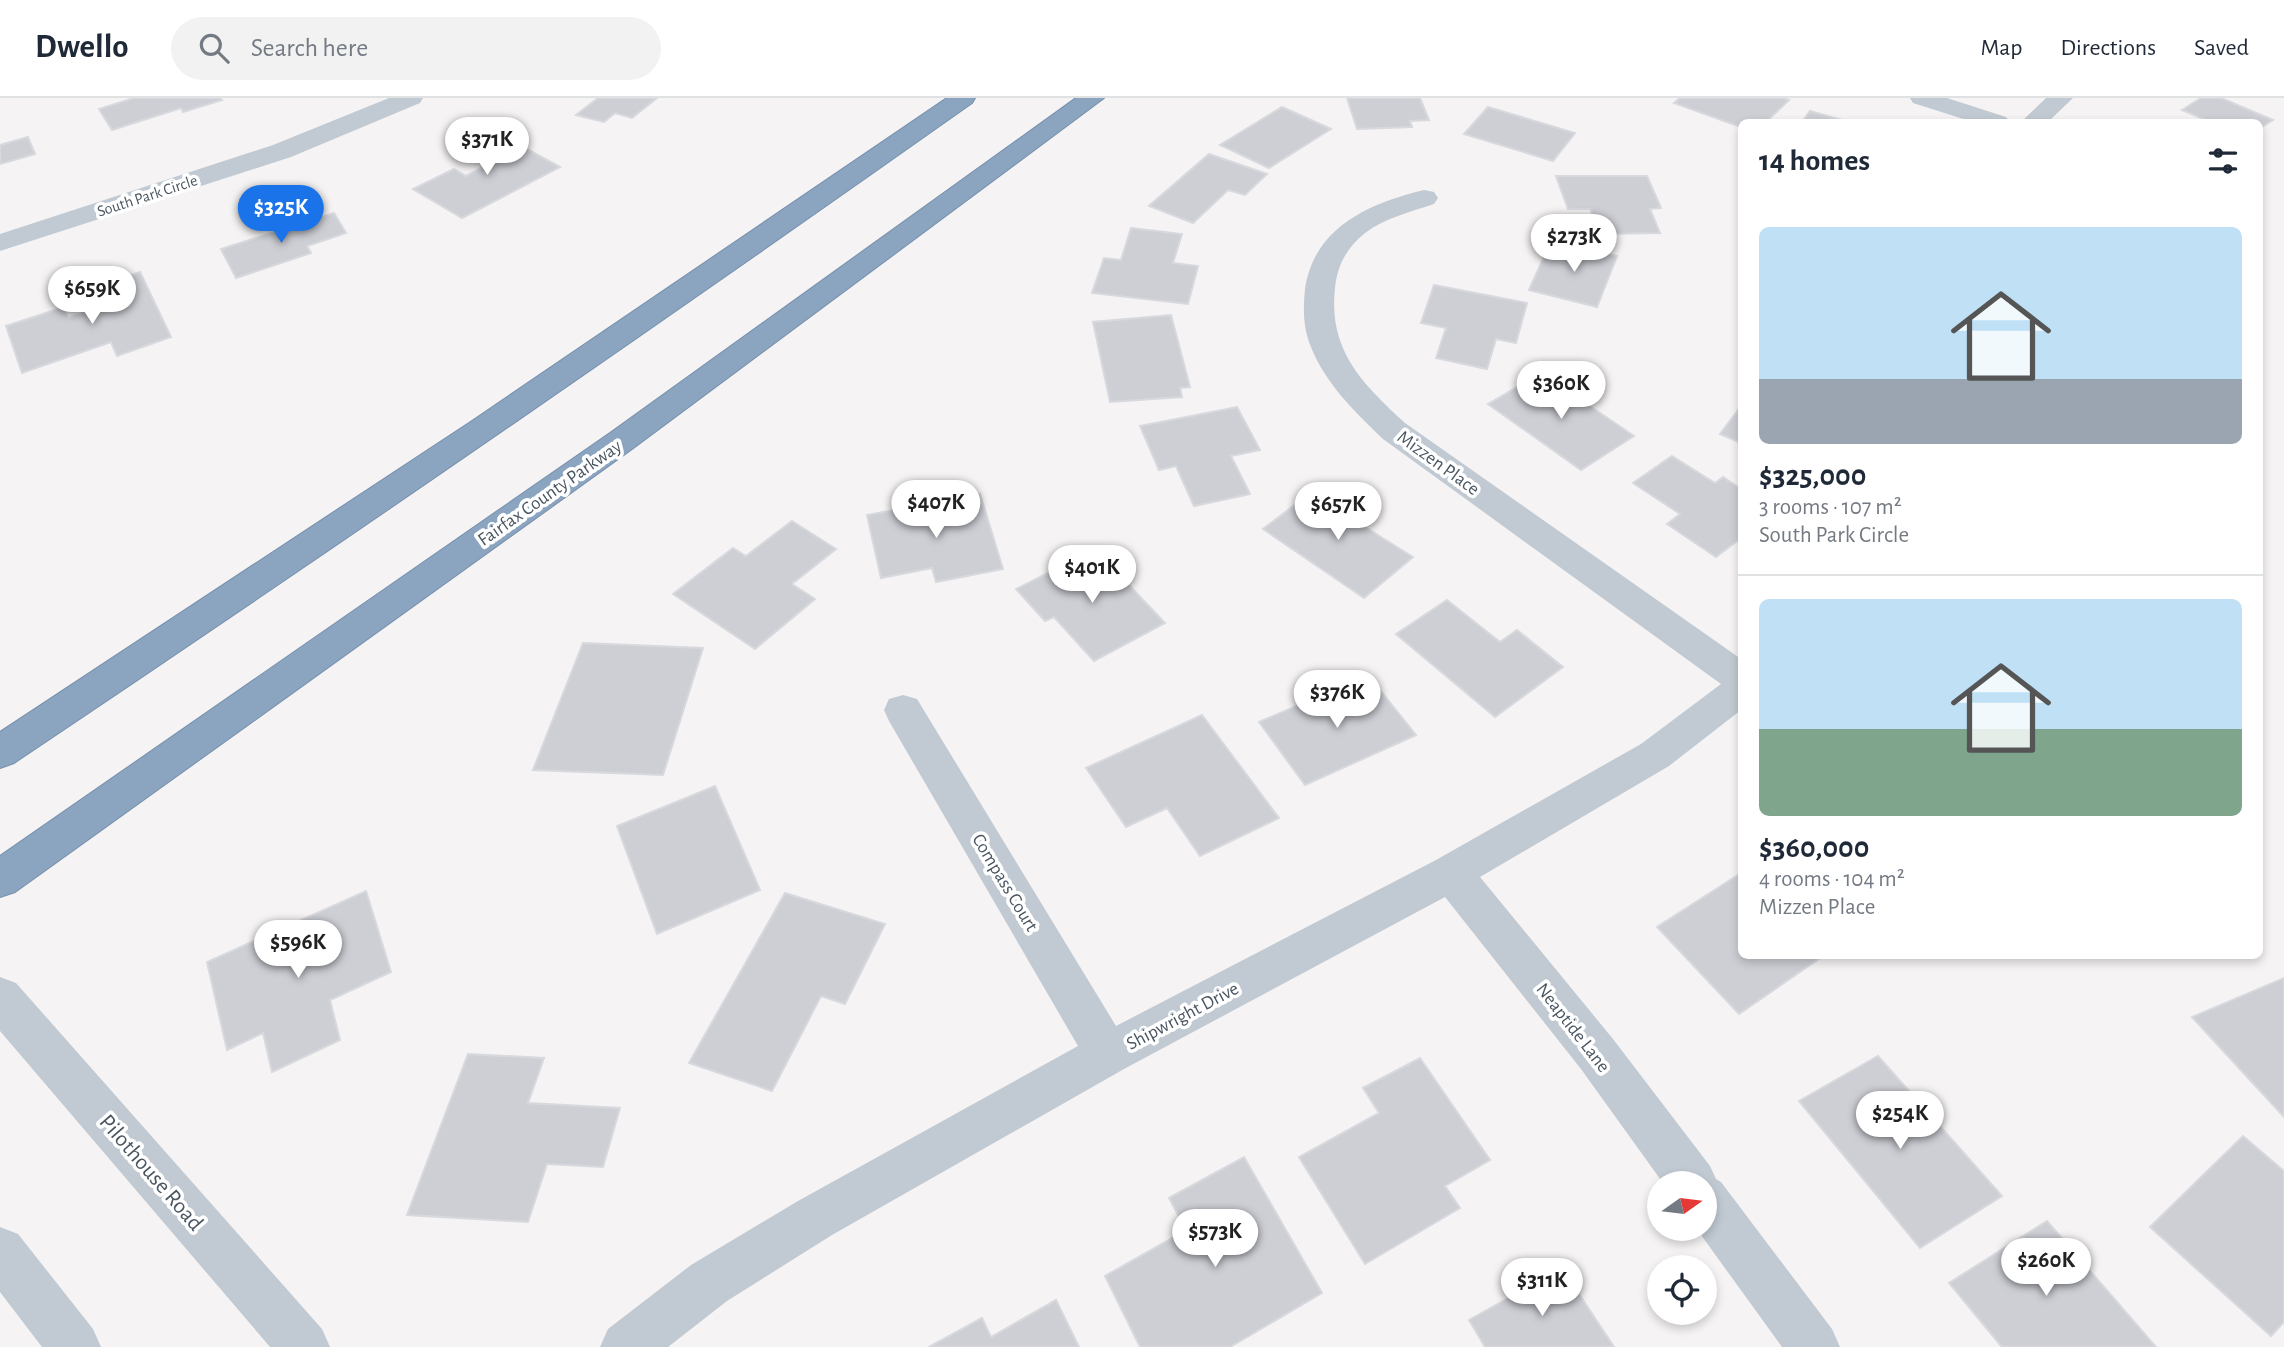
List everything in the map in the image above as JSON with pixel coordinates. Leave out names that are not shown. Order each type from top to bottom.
[{"type":"highway","points":[[0,752],[332,534],[768,236],[963,98]]},
{"type":"highway","name":"Fairfax County Parkway","points":[[0,879],[621,441],[1092,98]]},
{"type":"street","name":"South Park Circle","points":[[0,243],[282,151],[411,98]]},
{"type":"street","points":[[1922,98],[1988,119]]},
{"type":"street","points":[[2036,119],[2061,98]]},
{"type":"street","name":"Mizzen Place","points":[[1424,198],[1356,227],[1340,241],[1325,263],[1317,299],[1319,329],[1331,360],[1356,395],[1394,432],[1738,676]]},
{"type":"street","name":"Shipwright Drive","points":[[626,1347],[709,1283],[815,1218],[1108,1054],[1451,873],[1655,755],[1738,691]]},
{"type":"street","name":"Compass Court","points":[[903,710],[1108,1054]]},
{"type":"street","name":"Neaptide Lane","points":[[1451,873],[1597,1054],[1683,1171]]},
{"type":"street","name":"Pilothouse Road","points":[[0,998],[304,1347]]},
{"type":"street","points":[[1717,1216],[1814,1347]]},
{"type":"street","points":[[0,1252],[75,1347]]},
{"type":"building","points":[[134,98],[222,100],[183,112],[181,108],[112,130],[99,109]]},
{"type":"building","points":[[598,98],[657,98],[632,118],[615,113],[604,122],[576,115]]},
{"type":"building","points":[[1347,98],[1420,98],[1429,120],[1410,121],[1412,127],[1357,129]]},
{"type":"building","points":[[1680,98],[1789,100],[1769,119],[1738,119],[1738,126],[1674,103]]},
{"type":"building","points":[[2201,98],[2221,98],[2273,120],[2263,126],[2263,119],[2204,119],[2182,110]]},
{"type":"building","points":[[1282,107],[1331,129],[1269,168],[1220,145]]},
{"type":"building","points":[[1488,107],[1575,133],[1553,161],[1464,134]]},
{"type":"building","points":[[1810,111],[1838,119],[1804,119]]},
{"type":"building","points":[[502,135],[560,167],[462,218],[413,189],[454,169],[466,176],[487,165],[466,153]]},
{"type":"building","points":[[28,137],[35,154],[0,164],[0,145]]},
{"type":"building","points":[[1209,154],[1267,174],[1245,195],[1228,190],[1193,223],[1149,206]]},
{"type":"building","points":[[1556,176],[1647,176],[1661,208],[1650,209],[1660,233],[1600,234],[1590,209],[1568,209]]},
{"type":"building","points":[[334,213],[346,233],[307,246],[311,253],[236,278],[221,249]]},
{"type":"building","points":[[1131,228],[1182,234],[1173,263],[1198,266],[1188,304],[1092,293],[1104,258],[1121,260]]},
{"type":"building","points":[[1551,241],[1617,256],[1597,307],[1529,290]]},
{"type":"building","points":[[140,272],[171,337],[117,356],[111,342],[22,373],[6,326],[64,307],[68,318],[97,308],[89,289]]},
{"type":"building","points":[[1434,285],[1527,303],[1516,343],[1496,339],[1487,369],[1436,358],[1446,328],[1421,323]]},
{"type":"building","points":[[1171,315],[1190,387],[1180,388],[1182,397],[1110,402],[1093,322]]},
{"type":"building","points":[[1541,373],[1634,436],[1581,470],[1488,404]]},
{"type":"building","points":[[1237,407],[1260,450],[1231,456],[1250,494],[1194,506],[1176,466],[1159,470],[1140,426]]},
{"type":"building","points":[[1738,410],[1738,442],[1720,434]]},
{"type":"building","points":[[1672,456],[1715,483],[1723,477],[1738,487],[1738,540],[1716,557],[1667,524],[1680,514],[1633,483]]},
{"type":"building","points":[[1322,484],[1356,507],[1346,515],[1413,557],[1364,598],[1263,529]]},
{"type":"building","points":[[980,494],[1003,569],[936,582],[932,568],[881,578],[867,515]]},
{"type":"building","points":[[792,521],[836,549],[792,584],[815,599],[755,649],[673,594],[733,548],[746,556]]},
{"type":"building","points":[[1095,549],[1165,623],[1094,661],[1054,617],[1045,621],[1016,589]]},
{"type":"building","points":[[1447,600],[1500,642],[1517,630],[1563,667],[1495,717],[1396,634]]},
{"type":"building","points":[[583,643],[703,648],[663,775],[533,770]]},
{"type":"building","points":[[1368,675],[1416,735],[1305,785],[1259,722]]},
{"type":"building","points":[[1202,715],[1279,818],[1200,856],[1167,808],[1126,827],[1086,768]]},
{"type":"building","points":[[715,786],[760,890],[657,934],[617,826]]},
{"type":"building","points":[[1738,875],[1738,959],[1819,959],[1739,1014],[1657,927]]},
{"type":"building","points":[[366,891],[391,972],[330,1000],[340,1040],[272,1072],[263,1033],[227,1050],[207,962]]},
{"type":"building","points":[[785,893],[885,924],[845,1004],[821,996],[772,1091],[689,1063]]},
{"type":"building","points":[[2284,978],[2284,1117],[2192,1017]]},
{"type":"building","points":[[468,1054],[544,1058],[528,1103],[620,1108],[603,1167],[547,1164],[528,1222],[407,1215]]},
{"type":"building","points":[[1878,1056],[2002,1196],[1920,1248],[1799,1101]]},
{"type":"building","points":[[1420,1058],[1490,1160],[1445,1186],[1460,1208],[1365,1264],[1299,1157],[1379,1113],[1363,1088]]},
{"type":"building","points":[[2243,1136],[2284,1171],[2284,1322],[2271,1336],[2150,1227]]},
{"type":"building","points":[[1244,1157],[1322,1293],[1230,1347],[1140,1347],[1105,1276],[1186,1230],[1169,1198]]},
{"type":"building","points":[[2047,1221],[2156,1347],[2002,1347],[1949,1283]]},
{"type":"building","points":[[1562,1268],[1614,1347],[1485,1347],[1469,1320]]},
{"type":"building","points":[[1056,1300],[1079,1347],[929,1347],[982,1318],[991,1337]]}]
